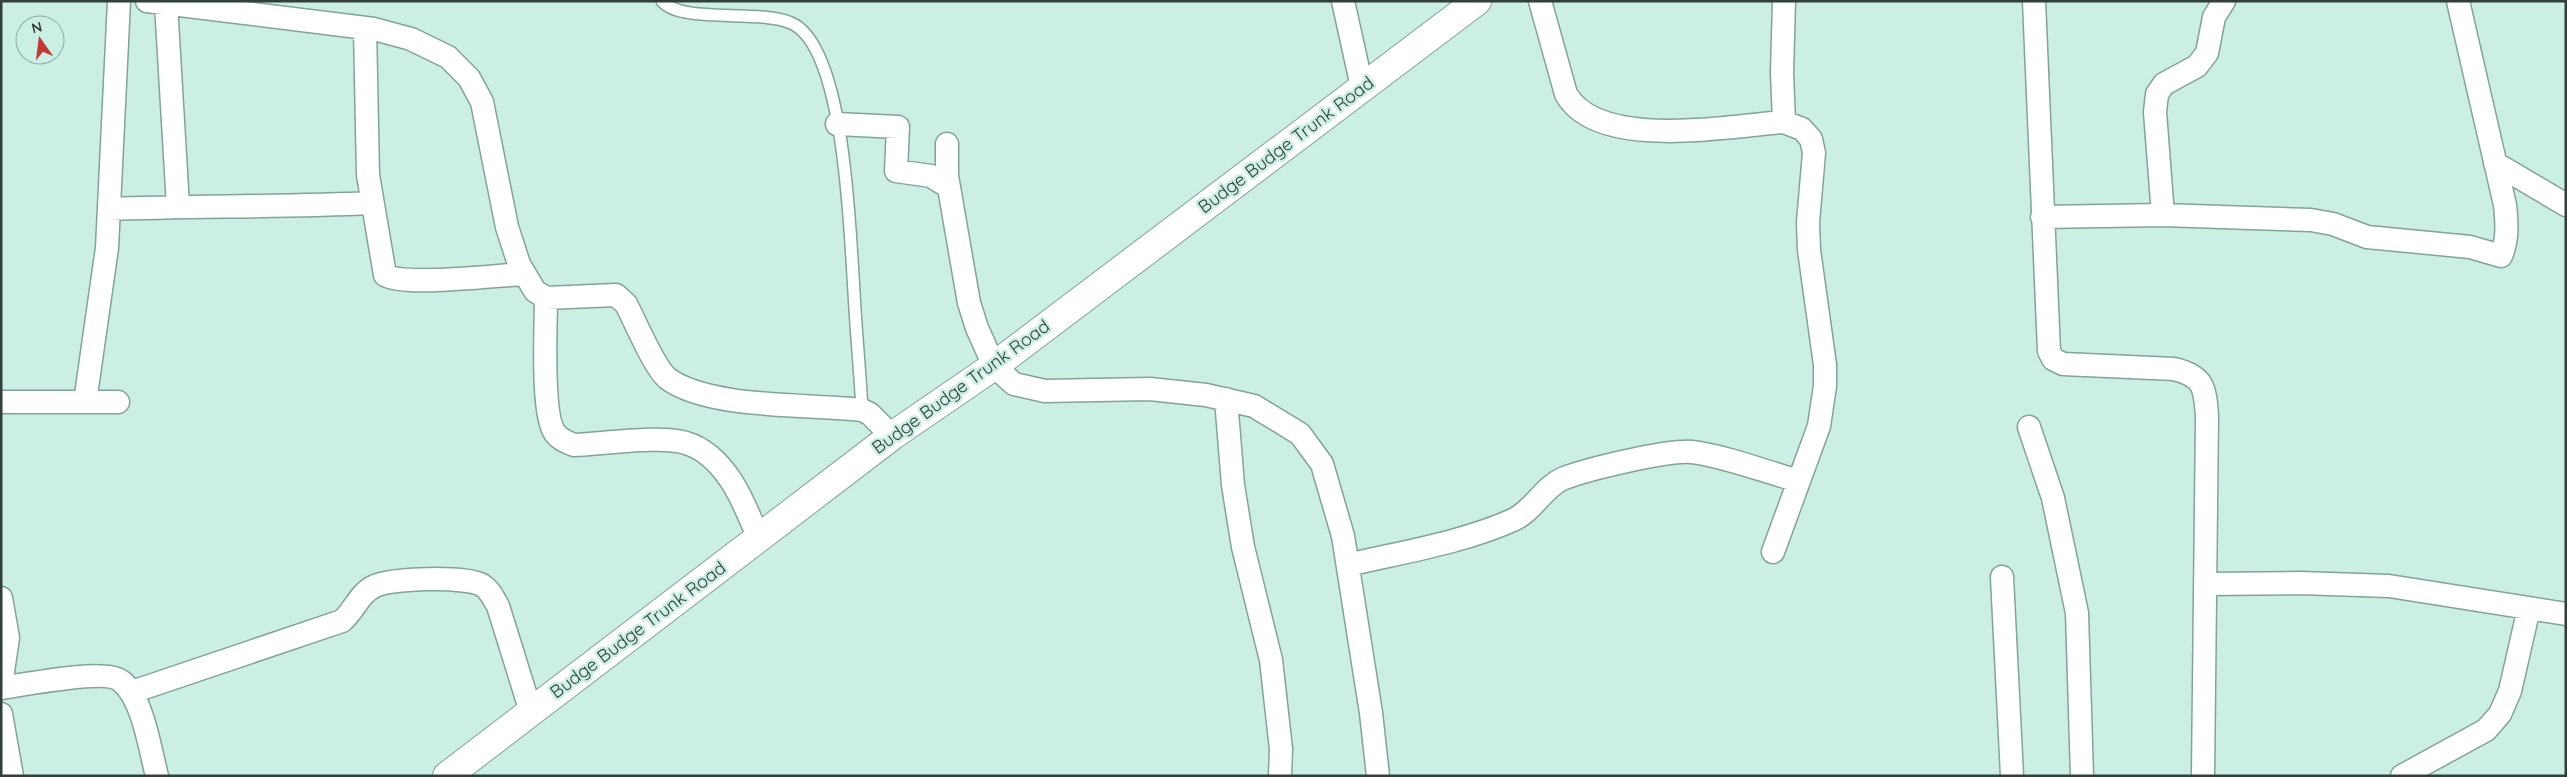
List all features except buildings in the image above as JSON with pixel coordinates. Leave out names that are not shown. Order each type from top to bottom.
[{"type":"main road","name":"Budge Budge Trunk Road","points":[[447,776],[892,436],[994,366],[1477,1]]},
{"type":"street","points":[[85,402],[107,248],[119,1]]},
{"type":"street","points":[[1343,1],[1362,87]]},
{"type":"street","points":[[1540,1],[1566,94],[1573,106],[1588,117],[1639,131],[1660,132],[1784,122],[1802,128],[1811,139],[1814,152],[1808,222],[1808,250],[1825,365],[1826,386],[1819,426],[1773,552]]},
{"type":"street","points":[[1784,1],[1782,73],[1784,122]]},
{"type":"street","points":[[2034,1],[2049,351],[2053,359],[2063,364],[2174,369],[2188,372],[2199,380],[2206,393],[2203,776]]},
{"type":"street","points":[[2162,215],[2155,112],[2158,94],[2164,84],[2197,66],[2207,53],[2214,17],[2224,1]]},
{"type":"street","points":[[2042,217],[2162,215],[2311,220],[2333,224],[2367,237],[2470,247],[2501,256],[2506,245],[2505,205],[2458,1]]},
{"type":"street","points":[[178,206],[156,2],[365,28],[411,39],[448,57],[469,78],[482,102],[507,227],[525,274],[535,291],[546,298],[616,295],[626,304],[666,377],[687,389],[726,399],[862,410],[870,414],[892,436]]},
{"type":"street","points":[[365,28],[367,153],[372,203],[385,275],[393,280],[525,274]]},
{"type":"street","points":[[837,124],[898,127],[896,171],[931,176],[949,187]]},
{"type":"street","points":[[947,144],[949,187],[969,303],[977,328],[994,366],[1014,384],[1045,391],[1150,389],[1206,395],[1254,406],[1300,434],[1322,464],[1343,536],[1378,776]]},
{"type":"street","points":[[2495,163],[2566,205]]},
{"type":"street","points":[[109,209],[178,206],[265,207],[372,203]]},
{"type":"street","points":[[546,298],[548,411],[554,432],[561,440],[574,445],[662,440],[685,442],[702,450],[718,463],[733,483],[759,538]]},
{"type":"street","points":[[1226,399],[1233,485],[1243,547],[1271,660],[1281,749],[1280,776]]},
{"type":"street","points":[[1,402],[118,402]]},
{"type":"street","points":[[2029,427],[2053,498],[2073,588],[2076,614],[2082,776]]},
{"type":"street","points":[[1348,565],[1447,542],[1498,526],[1516,519],[1561,480],[1588,471],[1674,452],[1700,454],[1799,481]]},
{"type":"street","points":[[2002,577],[2012,776]]},
{"type":"street","points":[[132,692],[342,621],[352,612],[360,598],[376,585],[448,579],[467,580],[482,585],[490,592],[498,606],[531,712]]},
{"type":"street","points":[[2206,584],[2300,583],[2389,586],[2566,614]]},
{"type":"street","points":[[1,598],[8,638],[1,687],[68,678],[106,676],[121,680],[132,692],[139,708],[158,776]]},
{"type":"street","points":[[2402,776],[2486,730],[2500,714],[2510,691],[2529,608]]},
{"type":"street","points":[[1,714],[12,776]]},
{"type":"lane","points":[[662,1],[684,14],[771,18],[792,23],[806,34],[815,47],[828,82],[844,155],[850,218],[862,410]]}]
